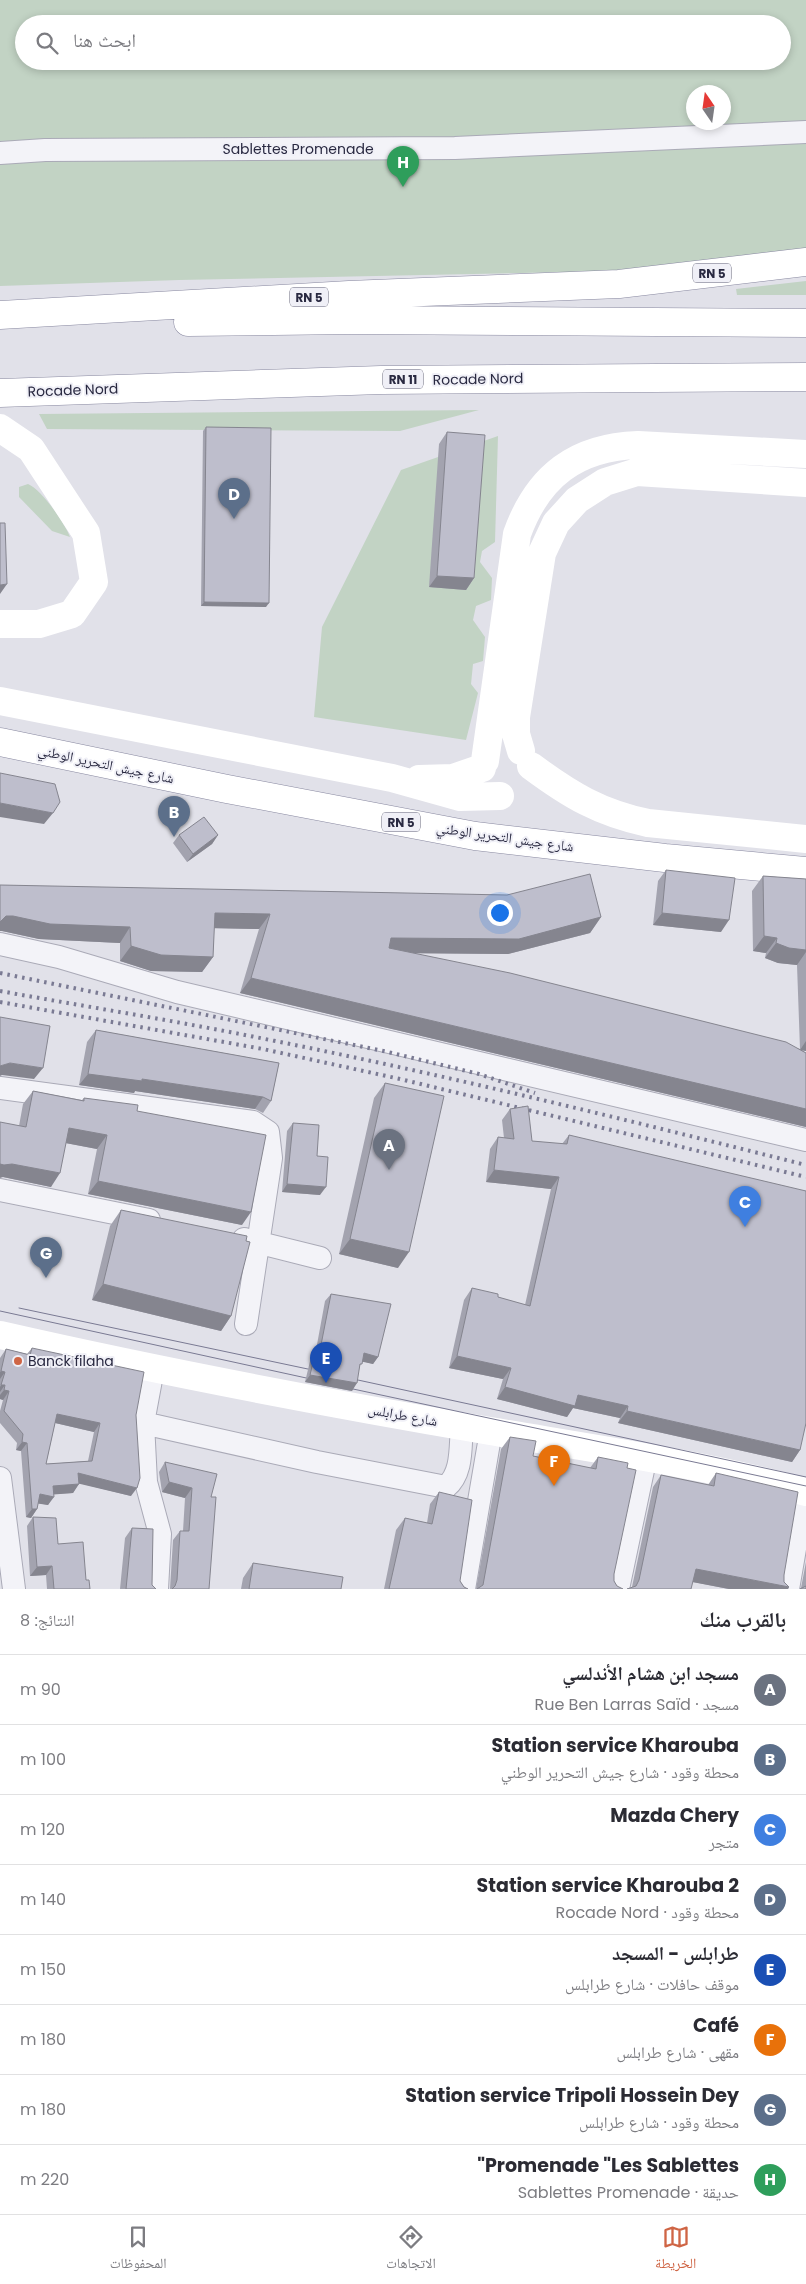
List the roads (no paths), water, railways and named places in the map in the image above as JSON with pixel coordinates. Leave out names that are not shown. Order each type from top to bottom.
[{"type":"main road","name":"RN 5","points":[[0,315],[349,295],[619,284],[806,262]]},
{"type":"main road","points":[[0,323],[341,320],[806,323]]},
{"type":"main road","name":"Rocade Nord","points":[[0,393],[381,380],[806,377]]},
{"type":"main road","points":[[0,428],[31,449],[86,533],[94,582],[72,614],[39,624],[0,624]]},
{"type":"main road","points":[[500,796],[488,788],[484,782],[483,764],[517,534],[524,515],[546,482],[579,457],[598,450],[618,446],[638,444],[806,454]]},
{"type":"main road","points":[[0,701],[392,778],[460,797],[518,795],[525,790],[532,775],[516,734],[516,717],[538,572],[548,538],[556,523],[576,500],[604,482],[637,472],[806,482]]},
{"type":"main road","name":"شارع جيش التحرير الوطني","points":[[0,742],[228,789],[475,836],[665,858],[806,871]]},
{"type":"main road","points":[[392,778],[453,778],[483,764],[489,755],[501,748],[515,748],[526,759],[582,800],[625,818],[648,823],[806,839]]},
{"type":"main road","name":"شارع طرابلس","points":[[0,1335],[153,1369],[490,1431],[646,1456],[805,1491]]},
{"type":"street","name":"Sablettes Promenade","points":[[0,153],[53,150],[455,148],[806,132]]},
{"type":"street","points":[[0,944],[58,957],[177,992],[806,1140]]},
{"type":"street","points":[[0,1088],[253,1122],[268,1132],[271,1158],[246,1324]]},
{"type":"street","points":[[0,1190],[173,1225]]},
{"type":"street","points":[[221,1234],[320,1258]]},
{"type":"street","points":[[153,1369],[142,1422],[146,1482],[160,1534],[157,1589]]},
{"type":"street","points":[[142,1422],[317,1462],[446,1487],[453,1481],[459,1465],[462,1426]]},
{"type":"street","points":[[464,1589],[490,1431]]},
{"type":"street","points":[[618,1589],[646,1456]]},
{"type":"street","points":[[0,1478],[14,1589]]},
{"type":"street","points":[[788,1589],[805,1491]]},
{"type":"tram line","points":[[19,1308],[322,1372]]},
{"type":"tram line","points":[[0,1311],[320,1381]]},
{"type":"tram line","points":[[344,1377],[806,1477]]},
{"type":"tram line","points":[[339,1386],[806,1486]]},
{"type":"railway","points":[[0,973],[388,1052],[479,1074],[535,1093]]},
{"type":"railway","points":[[0,991],[232,1032],[333,1053],[469,1083],[806,1165]]},
{"type":"railway","points":[[0,1002],[263,1049],[400,1079],[806,1177]]},
{"type":"place","name":"Promenade \"Les Sablettes\"","points":[[403,187]]},
{"type":"place","name":"Station service Kharouba 2","points":[[234,519]]},
{"type":"place","name":"Station service Kharouba","points":[[174,837]]},
{"type":"place","name":"مسجد ابن هشام الأندلسي","points":[[389,1170]]},
{"type":"place","name":"Mazda Chery","points":[[745,1227]]},
{"type":"place","name":"Station service Tripoli Hossein Dey","points":[[46,1278]]},
{"type":"place","name":"Banck filaha","points":[[18,1361]]},
{"type":"place","name":"طرابلس - المسجد","points":[[326,1383]]},
{"type":"place","name":"Café","points":[[554,1486]]}]
